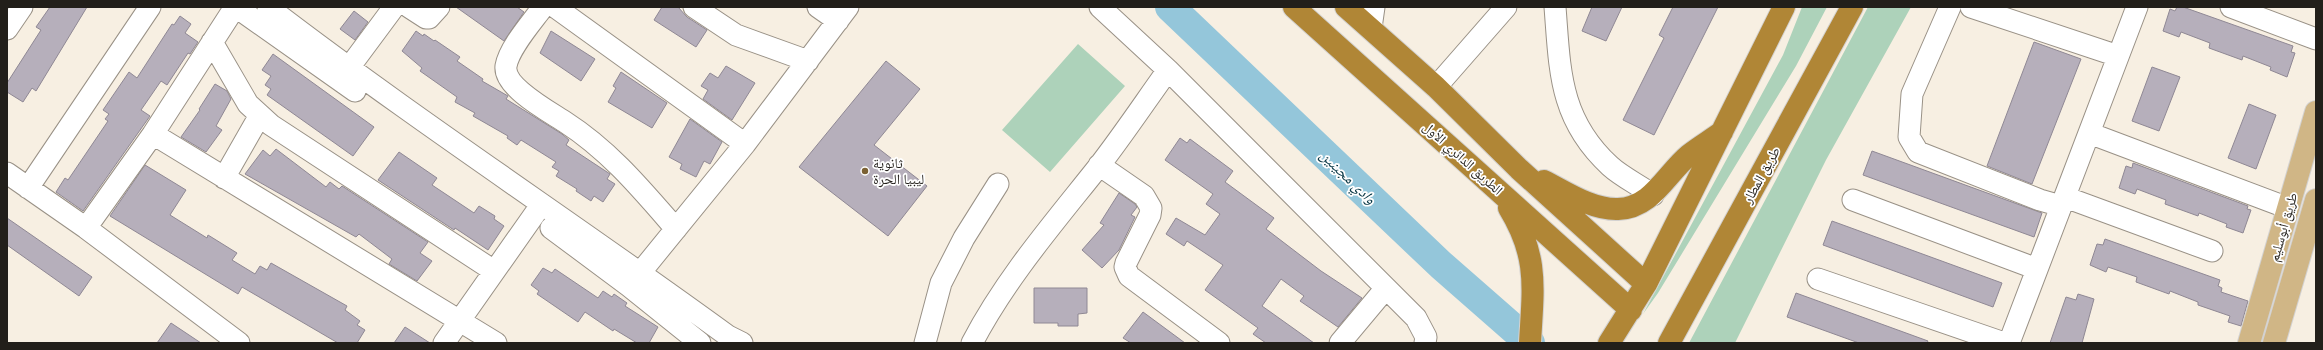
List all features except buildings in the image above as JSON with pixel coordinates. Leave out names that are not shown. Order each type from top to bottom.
[{"type":"highway","name":"الطريق الدائري الأول","points":[[1294,7],[1631,310]]},
{"type":"highway","points":[[1346,7],[1436,87],[1519,169],[1646,284]]},
{"type":"highway","points":[[1609,343],[1646,284],[1784,7]]},
{"type":"highway","name":"طريق المطار","points":[[1669,343],[1852,7]]},
{"type":"highway","points":[[1519,169],[1582,200],[1598,206],[1618,209],[1634,205],[1653,195],[1688,155],[1724,130]]},
{"type":"highway","points":[[1497,188],[1523,232],[1531,257],[1533,282],[1530,343]]},
{"type":"main road","name":"طريق أبوسليم","points":[[2249,343],[2316,112]]},
{"type":"main road","name":"طريق أبوسليم","points":[[2274,343],[2316,200]]},
{"type":"street","points":[[7,29],[22,7]]},
{"type":"street","points":[[28,188],[150,7]]},
{"type":"street","points":[[86,228],[153,134],[235,7],[635,279],[742,343]]},
{"type":"street","points":[[268,7],[537,211]]},
{"type":"street","points":[[348,68],[394,7]]},
{"type":"street","points":[[409,7],[426,18],[433,16],[439,7]]},
{"type":"street","points":[[543,7],[513,50],[506,67],[510,81],[535,103],[590,138],[632,177],[676,229]]},
{"type":"street","points":[[555,7],[745,144]]},
{"type":"street","points":[[694,7],[736,35],[808,61]]},
{"type":"street","points":[[635,279],[745,144],[843,14],[818,7]]},
{"type":"street","points":[[1100,7],[1168,70],[1416,318],[1426,337],[1425,343]]},
{"type":"street","points":[[1371,28],[1374,7]]},
{"type":"street","points":[[1436,87],[1506,7]]},
{"type":"street","points":[[1555,7],[1559,66],[1571,114],[1586,140],[1611,166],[1653,195]]},
{"type":"street","points":[[1950,7],[1912,94],[1909,137],[1918,152],[2040,200],[2063,201],[2212,251]]},
{"type":"street","points":[[1971,7],[2118,56]]},
{"type":"street","points":[[2009,343],[2137,7]]},
{"type":"street","points":[[2231,7],[2316,39]]},
{"type":"street","points":[[212,42],[248,104],[271,125],[494,271]]},
{"type":"street","points":[[972,343],[991,306],[1027,255],[1099,165],[1168,70]]},
{"type":"street","points":[[224,178],[260,115]]},
{"type":"street","points":[[2089,133],[2288,208]]},
{"type":"street","points":[[153,134],[496,343]]},
{"type":"street","points":[[1099,165],[1144,196],[1151,208],[1150,215],[1126,263],[1125,267],[1129,276],[1219,343]]},
{"type":"street","points":[[7,173],[86,228],[239,343]]},
{"type":"street","points":[[925,343],[941,284],[964,238],[998,184]]},
{"type":"street","points":[[1853,200],[2038,269]]},
{"type":"street","points":[[444,343],[537,211]]},
{"type":"street","points":[[635,279],[700,343]]},
{"type":"street","points":[[1818,279],[2004,343]]},
{"type":"street","points":[[1340,343],[1386,288]]},
{"type":"green space","points":[[1802,7],[1827,7],[1796,66],[1658,293],[1643,314],[1783,55]]},
{"type":"green space","points":[[1868,7],[1911,7],[1826,160],[1735,343],[1689,343]]},
{"type":"green space","points":[[1078,44],[1125,86],[1050,172],[1002,130]]},
{"type":"waterway","name":"وادي مجينين","points":[[1170,7],[1441,265],[1530,343]]},
{"type":"place","name":"ثانوية ليبيا الحرة","points":[[865,171]]}]
